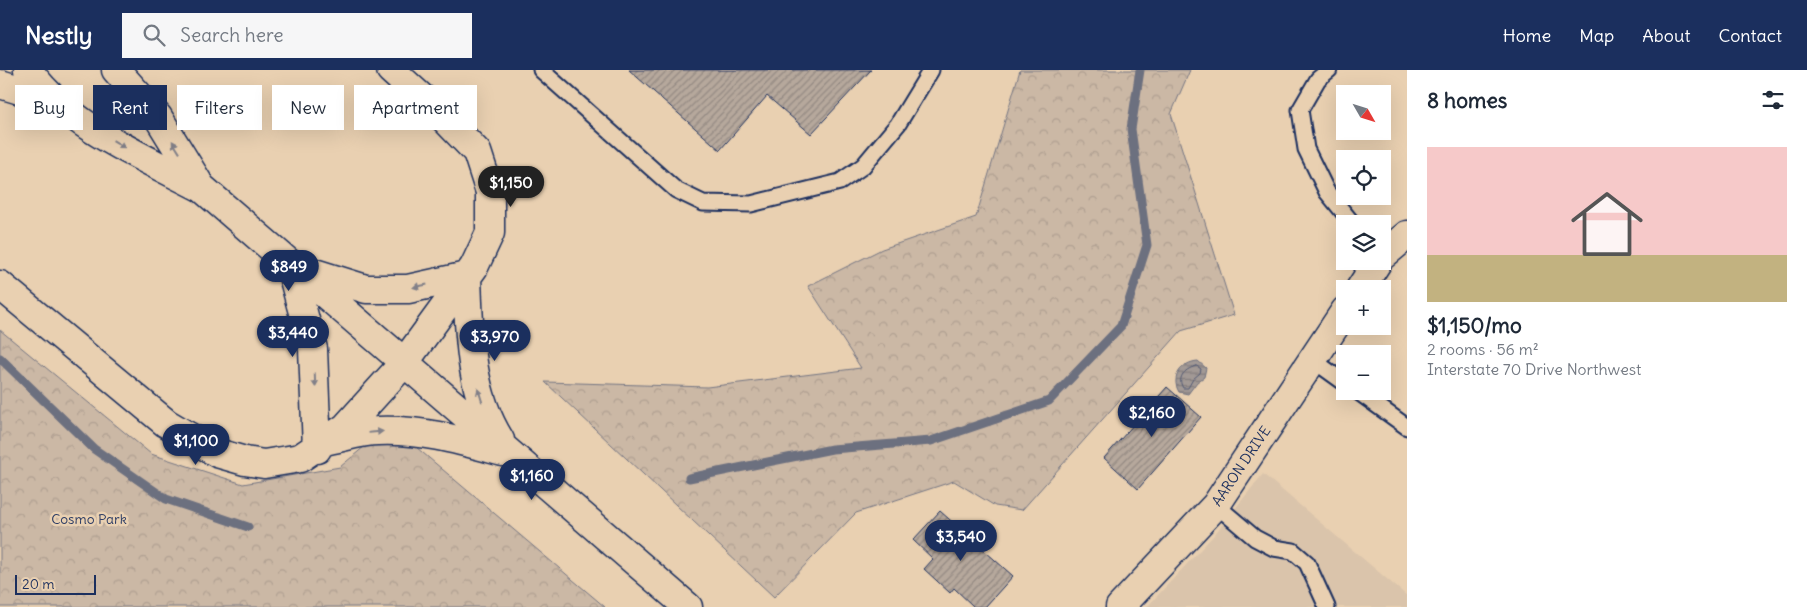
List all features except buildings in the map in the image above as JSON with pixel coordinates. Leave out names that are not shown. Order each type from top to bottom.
[{"type":"main road","points":[[28,70],[40,85]]},
{"type":"main road","points":[[116,70],[158,117],[202,188]]},
{"type":"main road","points":[[0,285],[166,423],[191,440],[217,453],[264,464],[300,458],[346,427],[404,363],[467,276],[490,233],[490,192],[477,152],[445,119],[391,70]]},
{"type":"main road","points":[[0,84],[15,89]]},
{"type":"main road","points":[[83,122],[128,149],[202,188],[688,607]]},
{"type":"main road","points":[[1391,248],[1407,235]]},
{"type":"main road","points":[[290,265],[366,290],[408,289],[467,276]]},
{"type":"main road","points":[[290,265],[313,349],[323,444]]},
{"type":"main road","points":[[467,276],[469,331],[476,379],[488,421],[509,454]]},
{"type":"main road","name":"AARON DRIVE","points":[[1120,607],[1216,505],[1336,324]]},
{"type":"main road","points":[[323,444],[376,431],[407,432],[446,438],[509,454]]},
{"type":"lane","points":[[541,70],[676,190],[703,203],[751,204],[840,182],[863,166],[898,124],[931,70]]},
{"type":"lane","points":[[1329,70],[1318,79],[1300,110],[1306,149],[1327,192],[1346,215]]},
{"type":"lane","points":[[1312,360],[1336,377]]},
{"type":"lane","points":[[1370,400],[1407,427]]},
{"type":"lane","points":[[1216,505],[1255,538],[1274,548],[1293,551],[1307,563],[1327,607]]},
{"type":"shaded area","points":[[1263,474],[1407,596],[1407,607],[1147,607],[1214,535]]},
{"type":"green space","points":[[1020,70],[1190,70],[1171,114],[1234,315],[1181,331],[1022,510],[995,506],[954,481],[856,513],[774,597],[545,382],[707,387],[861,368],[808,286],[882,249],[976,217]]},
{"type":"green space","name":"Cosmo Park","points":[[0,330],[151,454],[243,484],[340,467],[390,425],[605,607],[0,607]]},
{"type":"water","points":[[1198,361],[1206,368],[1204,377],[1197,382],[1188,394],[1179,392],[1176,381],[1179,371],[1187,364]]},
{"type":"waterway","points":[[689,478],[832,449],[931,441],[1049,401],[1121,326],[1147,245],[1131,129],[1140,70]]},
{"type":"waterway","points":[[0,358],[94,449],[166,499],[248,527]]}]
